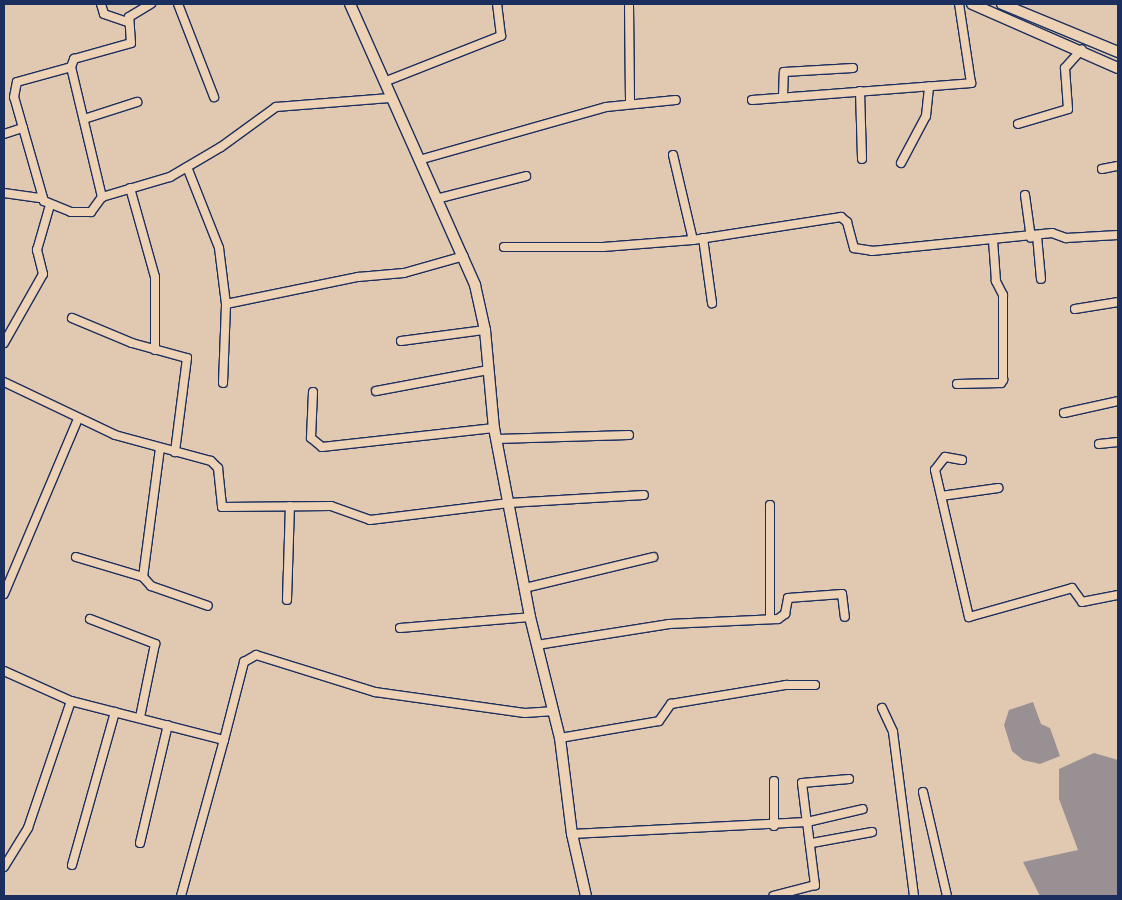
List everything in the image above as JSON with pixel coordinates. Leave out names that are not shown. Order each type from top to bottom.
[{"type":"street","points":[[101,4],[104,14],[128,22]]},
{"type":"street","points":[[102,197],[71,67],[74,59],[131,43],[129,17],[151,4]]},
{"type":"street","points":[[178,4],[214,97]]},
{"type":"street","points":[[350,4],[390,98],[464,256],[485,330],[494,428],[530,617],[551,711],[560,738],[572,834],[586,896]]},
{"type":"street","points":[[384,82],[501,36],[497,4]]},
{"type":"street","points":[[629,4],[630,102]]},
{"type":"street","points":[[752,100],[972,82],[960,4]]},
{"type":"street","points":[[972,4],[1082,49],[1118,68]]},
{"type":"street","points":[[1002,4],[1118,52]]},
{"type":"street","points":[[1018,124],[1068,109],[1065,68],[1082,49]]},
{"type":"street","points":[[40,198],[14,85],[71,67]]},
{"type":"street","points":[[784,96],[784,72],[853,68]]},
{"type":"street","points":[[901,163],[926,116],[928,86]]},
{"type":"street","points":[[860,91],[862,159]]},
{"type":"street","points":[[4,193],[40,198],[50,205],[71,212],[91,212],[102,197],[170,177],[276,107],[390,98]]},
{"type":"street","points":[[419,160],[539,123],[630,102],[676,100]]},
{"type":"street","points":[[84,120],[137,102]]},
{"type":"street","points":[[4,134],[23,128]]},
{"type":"street","points":[[673,154],[693,240]]},
{"type":"street","points":[[1102,169],[1118,166]]},
{"type":"street","points":[[187,167],[219,248],[226,304],[222,383]]},
{"type":"street","points":[[436,199],[526,176]]},
{"type":"street","points":[[130,188],[155,276],[155,350]]},
{"type":"street","points":[[1025,195],[1041,279]]},
{"type":"street","points":[[4,343],[43,274],[37,250],[50,205]]},
{"type":"street","points":[[504,247],[603,248],[693,240],[841,217],[848,222],[854,248],[861,250],[1034,237],[1118,235]]},
{"type":"street","points":[[703,238],[712,303]]},
{"type":"street","points":[[957,384],[1001,384],[1003,380],[1003,295],[996,281],[993,240]]},
{"type":"street","points":[[226,304],[358,277],[404,273],[464,256]]},
{"type":"street","points":[[1075,309],[1118,302]]},
{"type":"street","points":[[72,318],[155,350],[181,354],[189,363],[175,452]]},
{"type":"street","points":[[401,341],[485,330]]},
{"type":"street","points":[[376,391],[488,370]]},
{"type":"street","points":[[4,382],[78,418],[160,448],[216,464],[222,507],[331,506],[370,520],[509,503],[644,495]]},
{"type":"street","points":[[313,392],[311,438],[322,447],[494,428]]},
{"type":"street","points":[[1064,413],[1118,401]]},
{"type":"street","points":[[4,594],[78,418]]},
{"type":"street","points":[[497,439],[628,435]]},
{"type":"street","points":[[1099,444],[1118,442]]},
{"type":"street","points":[[143,577],[160,448]]},
{"type":"street","points":[[962,460],[945,457],[936,466],[941,496],[969,617],[1072,588],[1082,602],[1118,595]]},
{"type":"street","points":[[941,496],[998,488]]},
{"type":"street","points":[[770,505],[770,619]]},
{"type":"street","points":[[287,600],[290,506]]},
{"type":"street","points":[[76,557],[143,577],[151,586],[208,606]]},
{"type":"street","points":[[525,588],[653,557]]},
{"type":"street","points":[[537,645],[669,624],[770,619],[785,614],[788,598],[839,594],[844,596],[845,617]]},
{"type":"street","points":[[400,628],[530,617]]},
{"type":"street","points":[[90,619],[155,644],[140,717]]},
{"type":"street","points":[[181,896],[244,662],[256,655],[375,692],[525,713],[551,711]]},
{"type":"street","points":[[4,671],[71,702],[140,717],[224,740]]},
{"type":"street","points":[[560,738],[659,721],[671,704],[786,685],[815,685]]},
{"type":"street","points":[[4,867],[28,828],[71,702]]},
{"type":"street","points":[[882,708],[893,732],[914,896]]},
{"type":"street","points":[[72,865],[115,712]]},
{"type":"street","points":[[140,843],[168,726]]},
{"type":"street","points":[[773,896],[814,886],[812,843],[802,783],[850,779]]},
{"type":"street","points":[[774,781],[774,826]]},
{"type":"street","points":[[923,792],[947,896]]},
{"type":"street","points":[[572,834],[774,826],[807,822],[863,809]]},
{"type":"street","points":[[812,843],[872,832]]},
{"type":"shaded area","points":[[1033,702],[1041,724],[1050,728],[1060,756],[1040,764],[1023,760],[1012,751],[1004,725],[1009,710]]},
{"type":"shaded area","points":[[1094,753],[1118,760],[1118,896],[1040,896],[1023,862],[1078,850],[1059,799],[1059,769]]}]
